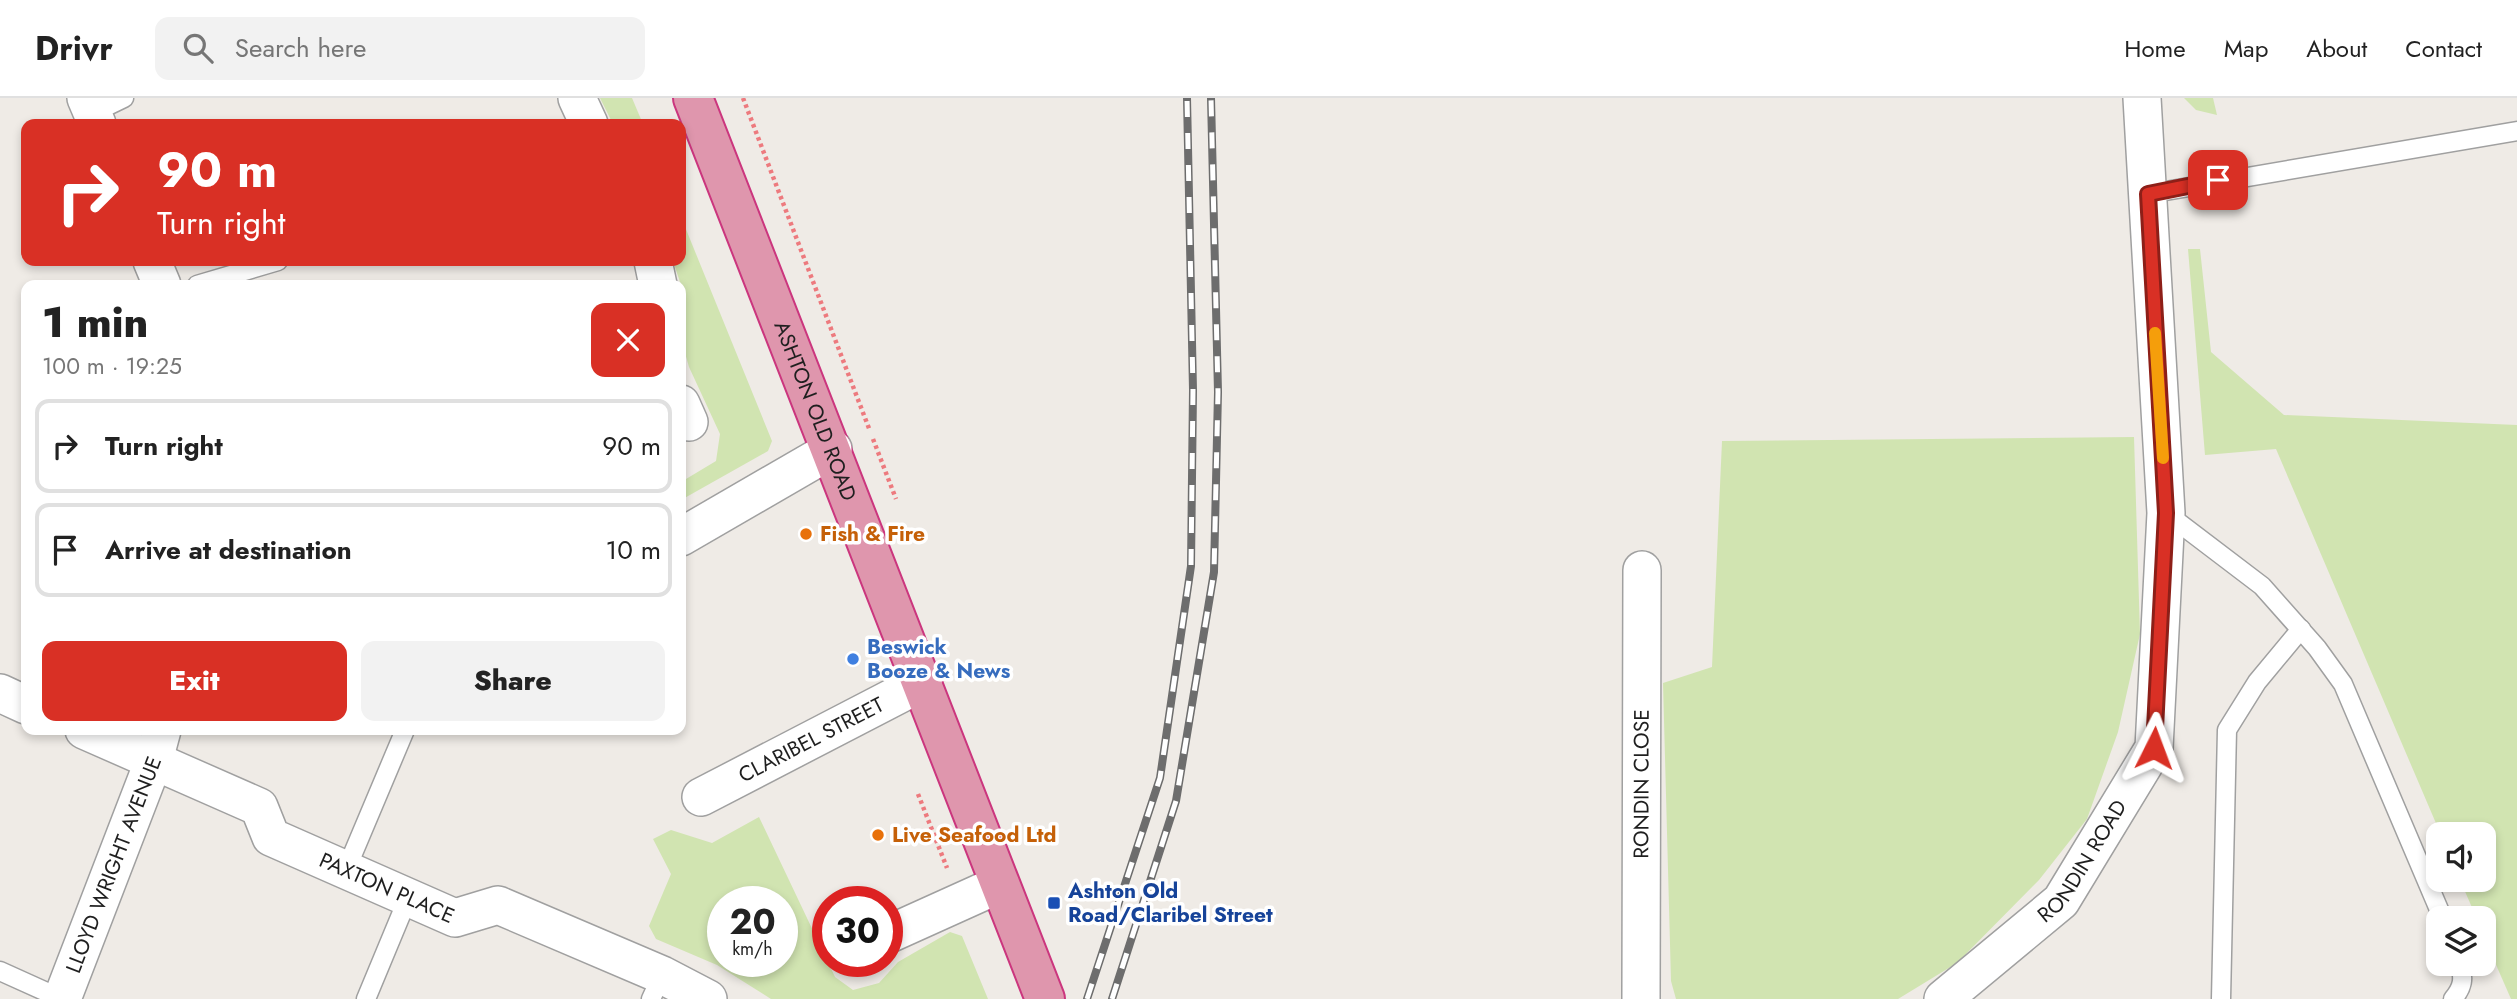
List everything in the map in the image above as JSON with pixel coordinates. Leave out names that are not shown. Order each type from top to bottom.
[{"type":"highway","name":"ASHTON OLD ROAD","points":[[694,98],[833,449],[1045,999]]},
{"type":"street","points":[[577,98],[587,119]]},
{"type":"street","name":"RONDIN ROAD","points":[[1943,999],[2061,901],[2154,748],[2166,513],[2142,98]]},
{"type":"street","points":[[686,534],[833,449]]},
{"type":"street","name":"RONDIN CLOSE","points":[[1641,999],[1642,570]]},
{"type":"street","name":"CLARIBEL STREET","points":[[701,797],[923,682]]},
{"type":"street","points":[[0,694],[21,703]]},
{"type":"street","name":"PAXTON PLACE","points":[[109,735],[158,745],[259,807],[271,837],[408,898],[455,918],[498,905],[656,987],[708,999]]},
{"type":"street","name":"LLOYD WRIGHT AVENUE","points":[[62,999],[158,745]]},
{"type":"street","points":[[903,928],[1000,884]]},
{"type":"lane","points":[[2148,194],[2517,131]]},
{"type":"lane","points":[[214,280],[261,266]]},
{"type":"lane","points":[[2166,513],[2262,586],[2301,629],[2343,684],[2438,906]]},
{"type":"lane","points":[[2221,999],[2227,730],[2257,682],[2301,629]]},
{"type":"lane","points":[[346,870],[403,735]]},
{"type":"lane","points":[[366,999],[408,898]]},
{"type":"lane","points":[[0,971],[62,999]]},
{"type":"lane","points":[[2453,999],[2461,990],[2464,976]]},
{"type":"path","points":[[743,98],[901,511]]},
{"type":"path","points":[[916,789],[949,873]]},
{"type":"green space","points":[[600,98],[632,98],[641,119],[610,119]]},
{"type":"green space","points":[[2184,98],[2213,98],[2217,115],[2196,110]]},
{"type":"green space","points":[[686,229],[772,441],[768,451],[686,497],[686,479],[716,461],[720,434],[686,356],[686,280],[679,280],[675,266],[686,266]]},
{"type":"green space","points":[[2188,249],[2200,249],[2211,352],[2284,415],[2517,425],[2517,999],[2511,999],[2496,965],[2496,906],[2471,906],[2465,892],[2496,892],[2496,822],[2435,822],[2276,449],[2205,455]]},
{"type":"green space","points":[[2134,437],[2140,634],[2118,732],[2087,819],[2039,880],[1957,963],[1898,999],[1676,999],[1671,981],[1663,683],[1712,667],[1722,441]]},
{"type":"green space","points":[[759,817],[792,886],[707,886],[707,961],[656,939],[649,926],[671,874],[653,839],[671,830],[712,843]]},
{"type":"green space","points":[[798,899],[812,929],[812,977],[835,977],[853,990],[879,983],[884,977],[903,977],[903,959],[950,932],[962,936],[988,999],[771,999],[736,977],[798,977]]},
{"type":"railway","points":[[1087,999],[1160,778],[1191,566],[1193,390],[1187,98]]},
{"type":"railway","points":[[1112,999],[1176,801],[1214,572],[1218,392],[1211,98]]},
{"type":"slow traffic","points":[[2155,333],[2163,458]]},
{"type":"place","name":"Fish & Fire","points":[[806,534]]},
{"type":"place","name":"Beswick Booze & News","points":[[853,659]]},
{"type":"place","name":"Live Seafood Ltd","points":[[878,835]]},
{"type":"place","name":"Ashton Old Road/Claribel Street","points":[[1054,903]]},
{"type":"route","points":[[2154,748],[2166,513],[2148,194],[2218,180]]}]
